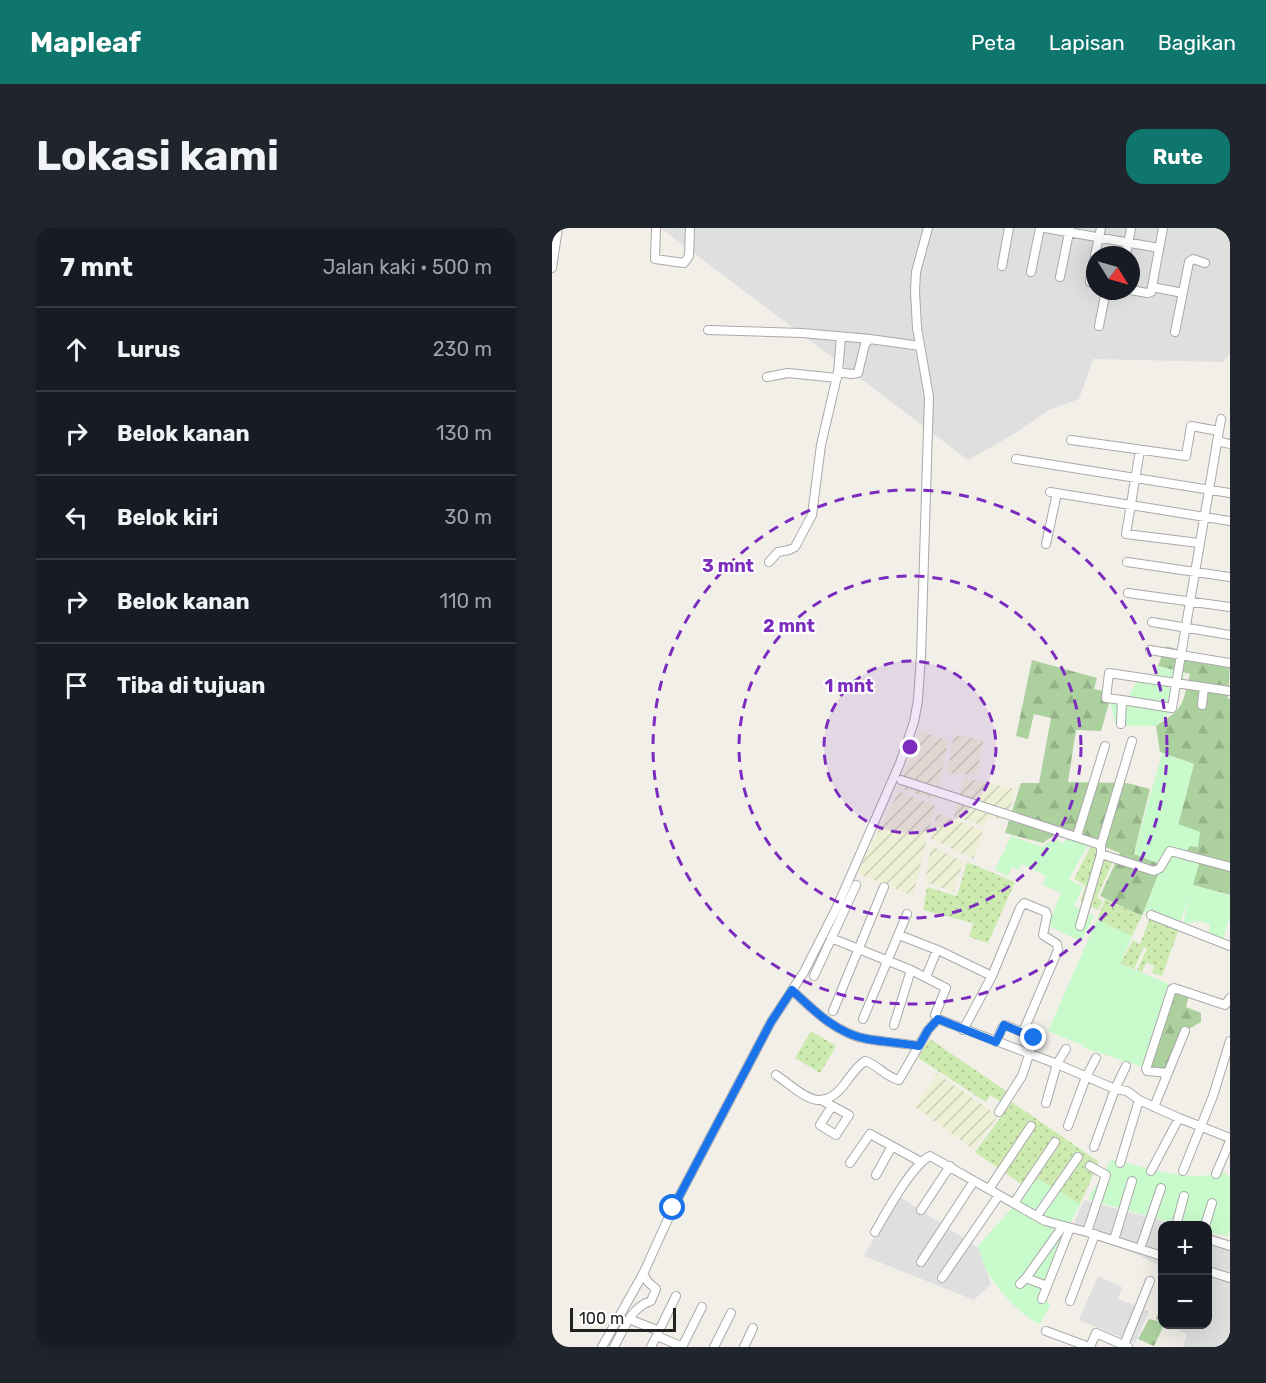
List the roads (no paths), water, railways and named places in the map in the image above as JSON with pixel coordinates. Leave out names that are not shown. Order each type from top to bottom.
[{"type":"street","points":[[552,268],[558,228]]},
{"type":"street","points":[[656,228],[655,259],[684,262],[689,256],[690,228]]},
{"type":"street","points":[[602,1347],[643,1274],[683,1189],[771,1022],[792,990],[837,908],[900,763],[914,722],[921,656],[929,397],[920,346],[915,291],[916,272],[928,228]]},
{"type":"street","points":[[1002,266],[1009,228]]},
{"type":"street","points":[[1031,272],[1040,228]]},
{"type":"street","points":[[1045,228],[1070,230],[1099,238],[1159,248]]},
{"type":"street","points":[[1097,246],[1101,228]]},
{"type":"street","points":[[1128,246],[1131,228]]},
{"type":"street","points":[[1140,291],[1150,293],[1163,228]]},
{"type":"street","points":[[1060,277],[1070,230]]},
{"type":"street","points":[[1175,332],[1189,262],[1192,259],[1205,263]]},
{"type":"street","points":[[1152,287],[1183,293]]},
{"type":"street","points":[[1099,326],[1104,300]]},
{"type":"street","points":[[708,330],[793,332],[920,346]]},
{"type":"street","points":[[769,562],[778,552],[795,547],[812,514],[821,445],[837,375],[841,337]]},
{"type":"street","points":[[767,377],[788,373],[837,375],[858,373],[865,344],[870,339]]},
{"type":"street","points":[[1221,419],[1199,543],[1186,627],[1177,682],[1172,708],[1106,698],[1109,673],[1177,682],[1230,691]]},
{"type":"street","points":[[1071,440],[1082,438],[1140,450],[1186,456],[1191,426],[1219,431]]},
{"type":"street","points":[[1217,441],[1230,444]]},
{"type":"street","points":[[1140,450],[1126,534],[1199,543]]},
{"type":"street","points":[[1016,459],[1230,493]]},
{"type":"street","points":[[1046,544],[1053,493],[1230,521]]},
{"type":"street","points":[[1127,562],[1230,577]]},
{"type":"street","points":[[1128,594],[1230,606]]},
{"type":"street","points":[[1152,622],[1230,635]]},
{"type":"street","points":[[1150,651],[1230,663]]},
{"type":"street","points":[[1202,705],[1204,687]]},
{"type":"street","points":[[1121,724],[1122,700]]},
{"type":"street","points":[[1080,926],[1132,741]]},
{"type":"street","points":[[1077,836],[1105,746]]},
{"type":"street","points":[[901,780],[1077,836],[1101,850],[1154,871],[1160,868],[1170,851],[1230,867]]},
{"type":"street","points":[[814,976],[856,885]]},
{"type":"street","points":[[834,1011],[884,888]]},
{"type":"street","points":[[963,1030],[992,976],[1022,904],[1029,904],[1046,912],[1043,935],[1057,944],[1058,950],[1023,1032]]},
{"type":"street","points":[[863,1019],[907,914]]},
{"type":"street","points":[[1151,915],[1230,946]]},
{"type":"street","points":[[899,935],[992,976]]},
{"type":"street","points":[[831,938],[911,970],[946,988],[935,1015],[938,1019],[1057,1064],[1115,1089],[1126,1091],[1139,1100],[1230,1140],[1216,1174]]},
{"type":"street","points":[[926,977],[937,950]]},
{"type":"street","points":[[894,1025],[911,970]]},
{"type":"street","points":[[1168,1073],[1146,1069],[1172,989],[1225,1005],[1230,998]]},
{"type":"street","points":[[792,990],[833,1025],[847,1033],[866,1039],[919,1046]]},
{"type":"street","points":[[776,1075],[813,1100],[823,1101],[829,1100],[838,1092],[864,1061],[869,1062],[888,1077],[898,1080],[928,1030],[938,1019]]},
{"type":"street","points":[[996,1042],[1004,1025],[1034,1038],[1030,1054],[1012,1094],[999,1112]]},
{"type":"street","points":[[1154,1107],[1185,1031]]},
{"type":"street","points":[[1183,1170],[1201,1127],[1230,1041]]},
{"type":"street","points":[[1046,1103],[1057,1064],[1066,1049]]},
{"type":"street","points":[[1068,1126],[1086,1077],[1096,1058]]},
{"type":"street","points":[[1094,1147],[1126,1066]]},
{"type":"street","points":[[1120,1163],[1139,1100]]},
{"type":"street","points":[[823,1101],[832,1106]]},
{"type":"street","points":[[1151,1172],[1179,1118]]},
{"type":"street","points":[[989,1189],[1031,1126]]},
{"type":"street","points":[[850,1163],[870,1134],[921,1162]]},
{"type":"street","points":[[1014,1203],[1055,1142]]},
{"type":"street","points":[[876,1175],[892,1146]]},
{"type":"street","points":[[875,1232],[900,1190],[921,1162],[930,1156],[1037,1216],[1158,1255]]},
{"type":"street","points":[[1037,1216],[1078,1157]]},
{"type":"street","points":[[921,1210],[950,1166]]},
{"type":"street","points":[[1070,1302],[1106,1176],[1090,1166]]},
{"type":"street","points":[[1114,1240],[1132,1180]]},
{"type":"street","points":[[921,1262],[974,1181]]},
{"type":"street","points":[[1140,1249],[1161,1188]]},
{"type":"street","points":[[942,1278],[999,1195]]},
{"type":"street","points":[[1177,1221],[1184,1196]]},
{"type":"street","points":[[1207,1221],[1212,1203]]},
{"type":"street","points":[[1047,1286],[1023,1281],[1066,1227]]},
{"type":"street","points":[[1042,1299],[1066,1227]]},
{"type":"street","points":[[1212,1240],[1230,1246]]},
{"type":"street","points":[[1212,1272],[1230,1278]]},
{"type":"street","points":[[614,1347],[634,1311],[651,1300],[655,1293],[656,1289],[643,1274]]},
{"type":"street","points":[[1046,1331],[1089,1347],[1096,1333],[1127,1346],[1150,1281]]},
{"type":"street","points":[[651,1347],[676,1296]]},
{"type":"street","points":[[629,1319],[682,1347],[702,1307]]},
{"type":"street","points":[[714,1347],[731,1313]]},
{"type":"street","points":[[744,1347],[753,1328]]}]
